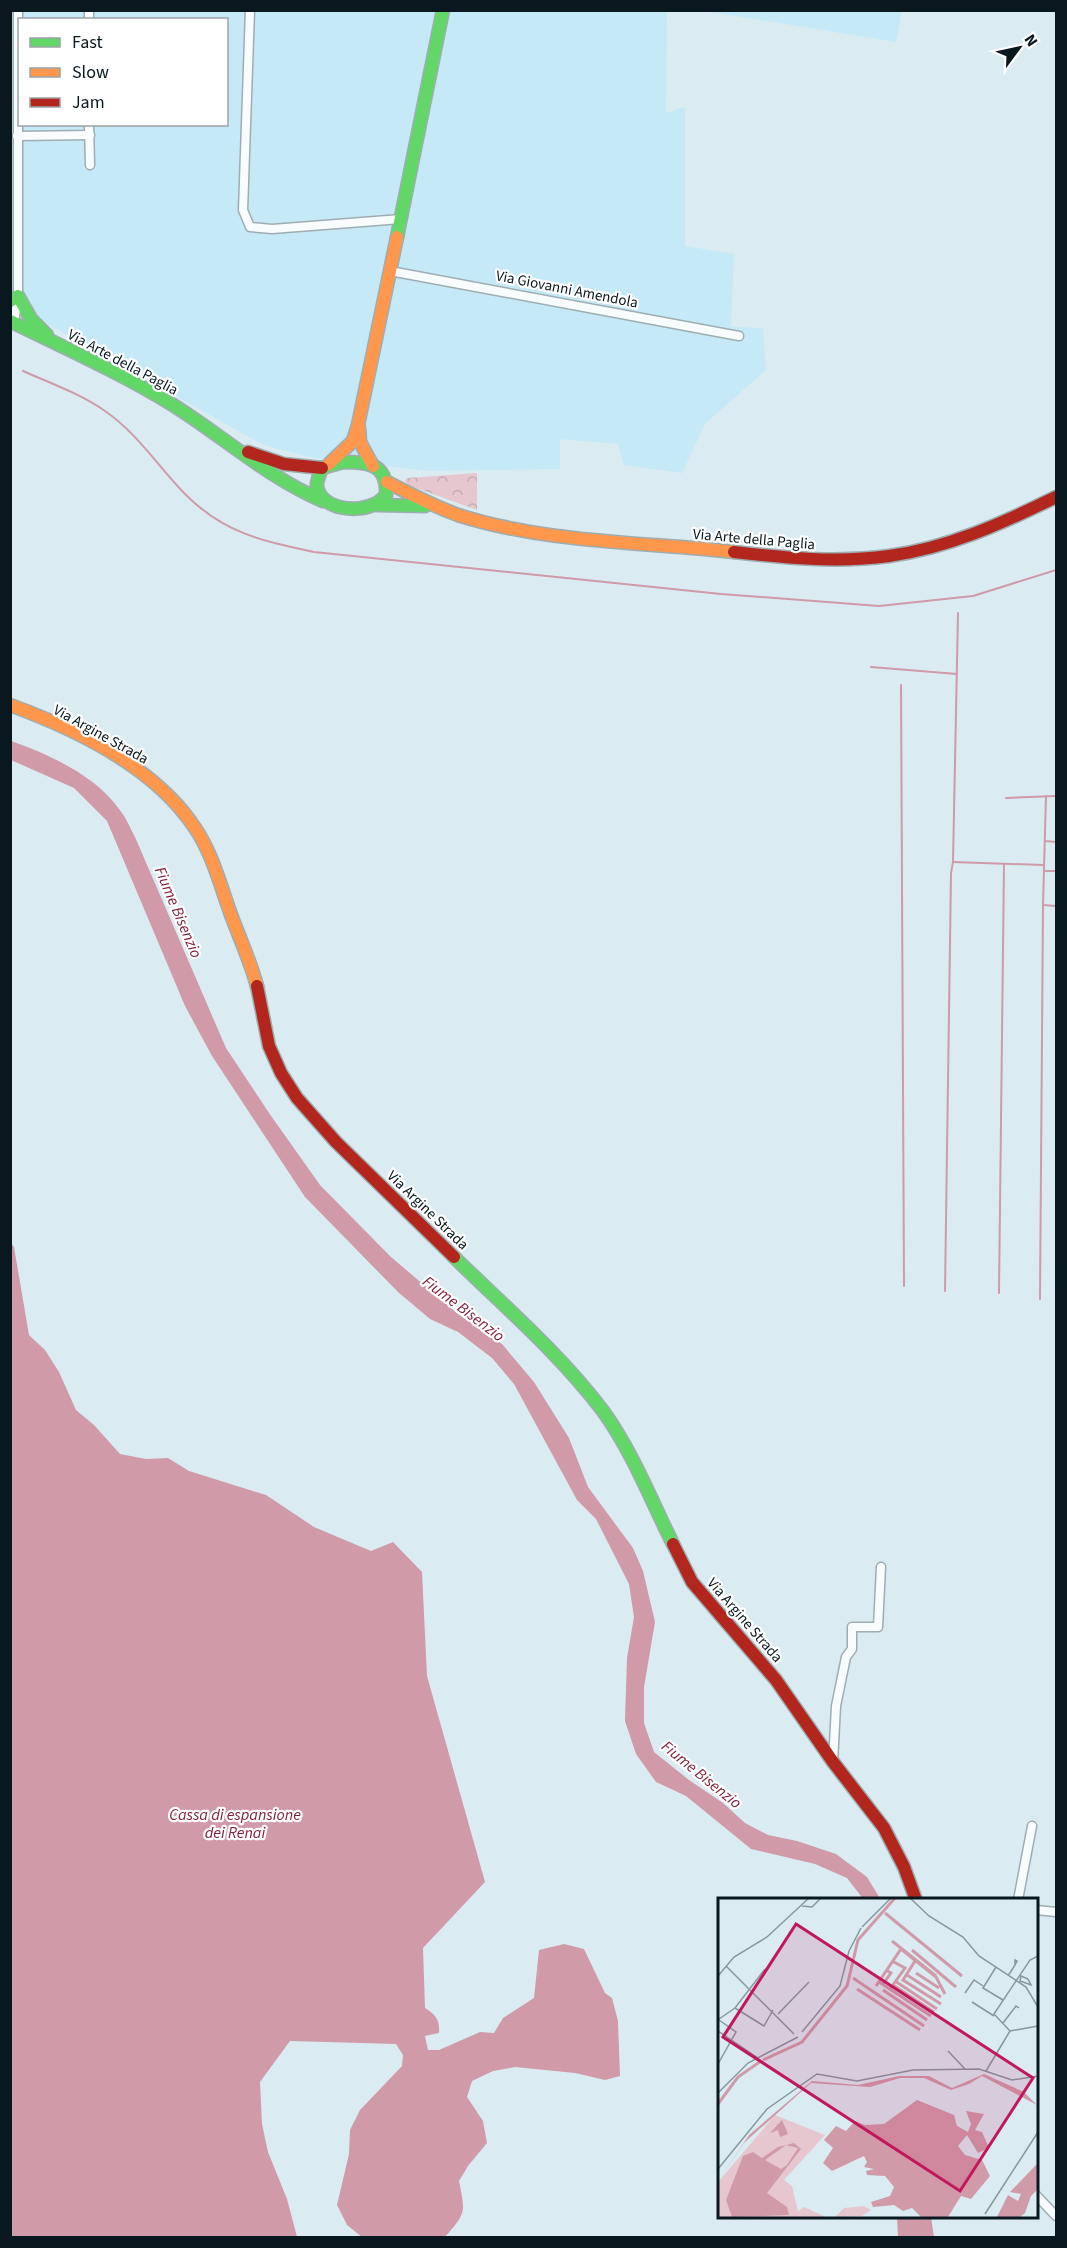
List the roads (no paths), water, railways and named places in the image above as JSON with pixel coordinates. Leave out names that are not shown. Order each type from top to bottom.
[{"type":"street","points":[[12,322],[18,10]]},
{"type":"street","points":[[250,10],[243,210],[250,227],[272,229],[400,219]]},
{"type":"street","points":[[323,501],[315,482],[326,466],[353,441],[358,425],[443,10]]},
{"type":"street","points":[[89,126],[90,165]]},
{"type":"street","points":[[17,136],[90,135]]},
{"type":"street","name":"Via Giovanni Amendola","points":[[390,271],[739,336]]},
{"type":"street","points":[[14,298],[30,319],[57,345]]},
{"type":"street","name":"Via Arte della Paglia","points":[[12,322],[115,372],[174,406],[261,468],[304,494],[345,508],[417,505],[441,509],[494,525],[541,533],[829,560],[891,556],[946,544],[982,532],[1056,497]]},
{"type":"street","points":[[358,425],[360,442],[372,466]]},
{"type":"street","name":"Via Arte della Paglia","points":[[218,436],[271,462],[303,467],[326,466],[343,462],[372,466],[385,476],[387,482],[441,509]]},
{"type":"street","points":[[377,505],[385,498],[388,490],[387,482]]},
{"type":"street","name":"Via Argine Strada","points":[[10,705],[55,723],[125,761],[161,788],[189,820],[214,870],[255,979],[269,1047],[297,1099],[336,1143],[528,1329],[595,1401],[626,1449],[692,1582],[776,1680],[833,1762],[867,1805],[895,1847],[915,1898]]},
{"type":"street","points":[[833,1762],[836,1706],[846,1657],[852,1649],[852,1627],[878,1627],[881,1567]]},
{"type":"street","points":[[1018,1898],[1032,1826]]},
{"type":"street","points":[[1037,1910],[1056,1912]]},
{"type":"street","points":[[1037,2197],[1056,2216]]},
{"type":"water","points":[[11,741],[70,767],[109,797],[126,819],[135,837],[226,1048],[320,1185],[391,1257],[458,1314],[502,1344],[534,1382],[569,1438],[588,1487],[633,1548],[643,1571],[655,1622],[644,1687],[644,1723],[654,1752],[723,1803],[745,1823],[768,1835],[797,1841],[836,1854],[867,1877],[880,1898],[862,1898],[847,1878],[815,1864],[751,1849],[686,1796],[656,1782],[636,1754],[625,1721],[627,1658],[634,1617],[629,1584],[596,1519],[577,1500],[514,1384],[492,1358],[458,1332],[430,1319],[398,1292],[305,1197],[212,1056],[185,1006],[107,821],[74,788],[11,760]]},
{"type":"water","name":"Cassa di espansione dei Renai","points":[[11,1243],[14,1247],[29,1335],[45,1350],[59,1372],[76,1410],[94,1425],[120,1454],[146,1459],[168,1458],[189,1471],[266,1495],[314,1527],[371,1551],[393,1542],[422,1572],[427,1676],[485,1882],[423,1948],[425,2008],[432,2013],[439,2025],[439,2033],[425,2036],[428,2050],[439,2050],[480,2032],[494,2033],[503,2018],[534,1998],[539,1950],[564,1944],[584,1949],[605,1993],[612,1998],[618,2021],[620,2076],[605,2080],[575,2073],[515,2067],[493,2071],[472,2081],[467,2097],[483,2121],[487,2143],[459,2181],[463,2206],[461,2216],[445,2237],[362,2237],[347,2225],[337,2205],[349,2154],[350,2130],[360,2110],[402,2066],[403,2055],[396,2044],[290,2041],[260,2082],[262,2124],[268,2152],[287,2199],[297,2237],[11,2237]]},
{"type":"water","points":[[897,2218],[931,2218],[934,2237],[898,2237]]},
{"type":"waterway","points":[[23,371],[86,399],[117,420],[137,439],[184,493],[213,518],[260,539],[314,552],[721,594],[879,606],[973,596],[1056,570]]},
{"type":"waterway","points":[[945,1291],[951,873],[958,613]]},
{"type":"waterway","points":[[871,667],[957,674]]},
{"type":"waterway","points":[[901,685],[904,1286]]},
{"type":"waterway","points":[[1040,1299],[1046,796]]},
{"type":"waterway","points":[[1006,798],[1056,796]]},
{"type":"waterway","points":[[1045,841],[1056,842]]},
{"type":"waterway","points":[[953,862],[1043,865]]},
{"type":"waterway","points":[[999,1293],[1004,864]]},
{"type":"waterway","points":[[1044,871],[1056,871]]},
{"type":"waterway","points":[[1043,905],[1056,906]]},
{"type":"water label","name":"Fiume Bisenzio","points":[[179,912]]},
{"type":"water label","name":"Fiume Bisenzio","points":[[464,1308]]},
{"type":"water label","name":"Fiume Bisenzio","points":[[702,1774]]}]
